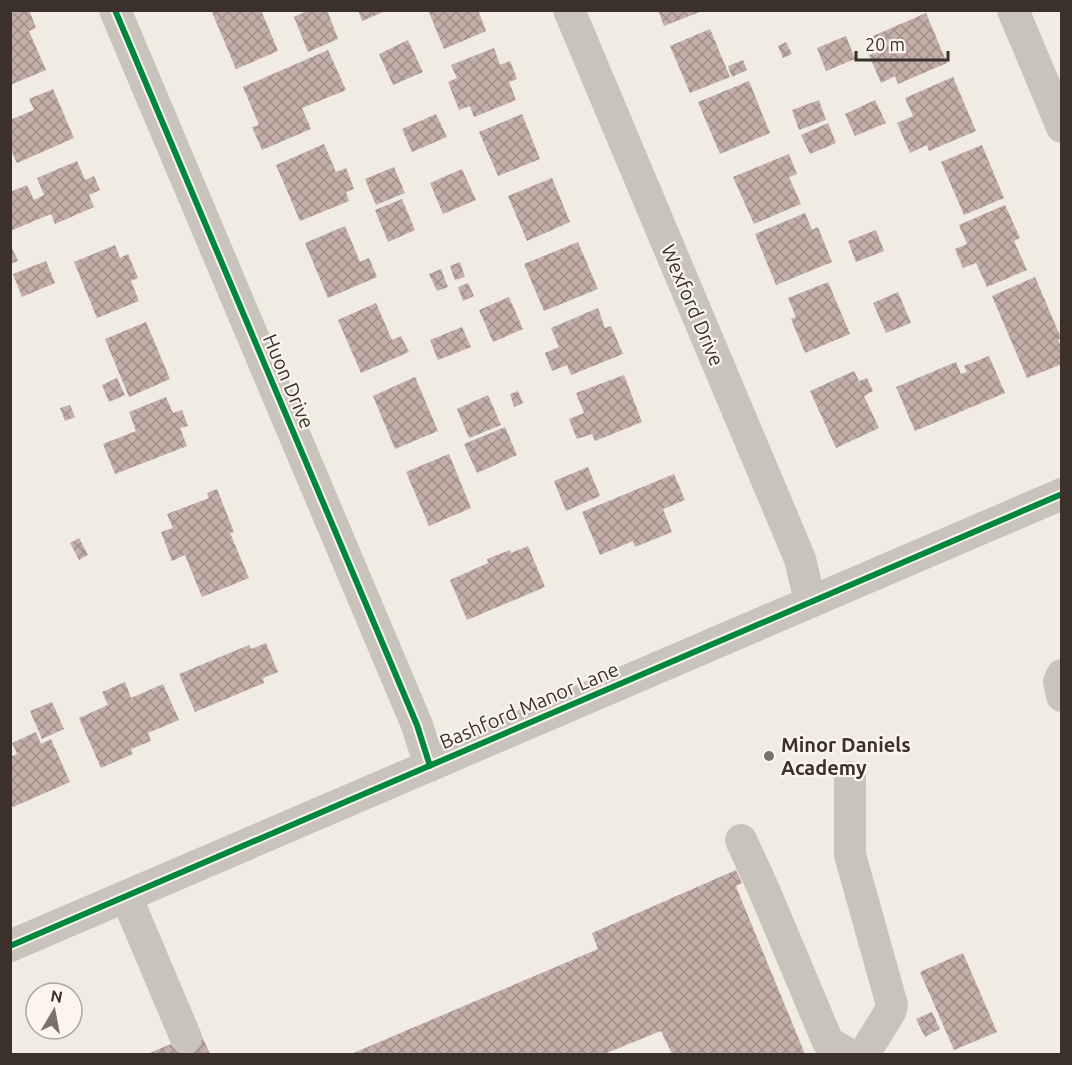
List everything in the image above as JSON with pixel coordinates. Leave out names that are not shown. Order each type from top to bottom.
[{"type":"street","name":"Huon Drive","points":[[116,10],[417,725],[429,766]]},
{"type":"street","name":"Wexford Drive","points":[[569,10],[796,548],[810,601]]},
{"type":"street","points":[[1012,10],[1062,126]]},
{"type":"street","name":"Bashford Manor Lane","points":[[10,946],[1062,494]]},
{"type":"street","points":[[1062,675],[1059,682],[1062,696]]},
{"type":"street","points":[[850,777],[850,855],[892,1005],[864,1054]]},
{"type":"street","points":[[741,840],[828,1042],[848,1054]]},
{"type":"street","points":[[126,896],[186,1038]]},
{"type":"building","points":[[19,10],[29,10],[36,28],[29,31],[46,70],[10,85],[10,14]]},
{"type":"building","points":[[211,10],[261,10],[278,51],[236,69]]},
{"type":"building","points":[[309,10],[327,10],[338,39],[308,52],[294,17]]},
{"type":"building","points":[[358,10],[388,10],[362,21]]},
{"type":"building","points":[[428,10],[478,10],[486,31],[444,49]]},
{"type":"building","points":[[658,10],[702,10],[702,11],[664,26]]},
{"type":"building","points":[[926,13],[947,63],[898,84],[895,76],[881,83],[869,55],[880,51],[873,36]]},
{"type":"building","points":[[710,29],[730,77],[690,93],[670,46]]},
{"type":"building","points":[[846,36],[855,59],[826,71],[817,48]]},
{"type":"building","points":[[408,40],[423,72],[393,85],[379,54]]},
{"type":"building","points":[[786,42],[792,54],[783,58],[778,46]]},
{"type":"building","points":[[494,48],[500,65],[510,61],[517,79],[509,82],[516,100],[474,117],[470,106],[459,110],[448,82],[457,78],[451,65]]},
{"type":"building","points":[[328,50],[346,90],[302,108],[311,129],[262,150],[252,127],[259,125],[243,87]]},
{"type":"building","points":[[743,60],[747,70],[732,77],[728,66]]},
{"type":"building","points":[[953,77],[976,131],[929,151],[927,145],[910,153],[897,123],[913,116],[905,98]]},
{"type":"building","points":[[749,81],[770,133],[720,154],[698,102]]},
{"type":"building","points":[[53,89],[74,138],[17,163],[10,148],[10,120],[34,110],[29,99]]},
{"type":"building","points":[[819,100],[826,120],[799,130],[792,110]]},
{"type":"building","points":[[875,100],[886,123],[855,136],[845,114]]},
{"type":"building","points":[[436,114],[447,137],[412,152],[402,129]]},
{"type":"building","points":[[522,114],[540,159],[498,176],[479,132]]},
{"type":"building","points":[[828,123],[836,143],[810,154],[801,135]]},
{"type":"building","points":[[324,144],[336,172],[346,168],[354,189],[346,192],[349,201],[300,221],[276,165]]},
{"type":"building","points":[[982,145],[1004,198],[964,215],[941,162]]},
{"type":"building","points":[[789,154],[797,174],[789,177],[801,204],[754,224],[733,177]]},
{"type":"building","points":[[77,161],[85,180],[94,176],[100,190],[89,195],[94,207],[55,224],[51,214],[10,231],[10,192],[27,185],[34,200],[44,195],[37,178]]},
{"type":"building","points":[[394,167],[405,193],[376,205],[365,179]]},
{"type":"building","points":[[462,169],[476,200],[443,214],[430,183]]},
{"type":"building","points":[[552,178],[570,222],[527,241],[508,196]]},
{"type":"building","points":[[402,199],[415,230],[388,242],[375,210]]},
{"type":"building","points":[[1005,205],[1020,238],[1014,241],[1027,270],[987,287],[976,263],[963,268],[955,249],[967,244],[959,225]]},
{"type":"building","points":[[805,213],[812,230],[818,227],[832,262],[776,285],[755,234]]},
{"type":"building","points":[[345,226],[360,262],[369,258],[377,277],[328,298],[305,243]]},
{"type":"building","points":[[876,230],[884,251],[856,262],[848,241]]},
{"type":"building","points":[[578,242],[598,289],[544,311],[524,264]]},
{"type":"building","points":[[10,244],[18,261],[10,264]]},
{"type":"building","points":[[115,245],[120,258],[128,254],[138,278],[131,281],[139,301],[97,318],[74,262]]},
{"type":"building","points":[[46,261],[55,283],[22,297],[13,274]]},
{"type":"building","points":[[460,262],[465,277],[455,280],[450,266]]},
{"type":"building","points":[[441,269],[448,287],[437,291],[429,274]]},
{"type":"building","points":[[1035,277],[1061,338],[1058,340],[1062,348],[1062,364],[1027,378],[992,296]]},
{"type":"building","points":[[828,282],[850,334],[805,353],[791,319],[796,317],[788,298]]},
{"type":"building","points":[[468,283],[474,296],[463,301],[458,287]]},
{"type":"building","points":[[898,292],[911,323],[886,333],[873,303]]},
{"type":"building","points":[[509,297],[523,329],[493,342],[479,310]]},
{"type":"building","points":[[376,303],[392,340],[401,336],[409,352],[361,373],[338,320]]},
{"type":"building","points":[[598,308],[605,328],[611,326],[623,354],[571,375],[567,365],[552,371],[545,353],[559,347],[551,328]]},
{"type":"building","points":[[146,322],[170,379],[129,397],[105,339]]},
{"type":"building","points":[[462,327],[471,347],[438,360],[430,340]]},
{"type":"building","points":[[989,356],[1005,393],[915,431],[896,387],[956,362],[961,374],[967,372],[964,366]]},
{"type":"building","points":[[854,371],[859,381],[867,378],[873,391],[864,396],[879,428],[836,448],[810,391]]},
{"type":"building","points":[[624,375],[642,422],[595,441],[592,434],[577,439],[569,419],[584,413],[576,393]]},
{"type":"building","points":[[415,377],[438,431],[395,449],[373,396]]},
{"type":"building","points":[[117,378],[125,395],[109,402],[102,385]]},
{"type":"building","points":[[518,391],[523,403],[514,407],[510,394]]},
{"type":"building","points":[[488,395],[501,425],[469,438],[457,409]]},
{"type":"building","points":[[166,397],[173,413],[182,410],[188,426],[180,428],[187,446],[115,474],[103,444],[136,431],[129,412]]},
{"type":"building","points":[[70,405],[75,417],[65,421],[60,408]]},
{"type":"building","points":[[505,427],[517,455],[477,473],[464,444]]},
{"type":"building","points":[[449,454],[471,508],[429,526],[406,472]]},
{"type":"building","points":[[588,467],[600,496],[566,511],[554,481]]},
{"type":"building","points":[[674,474],[685,500],[663,509],[672,532],[635,547],[633,541],[600,555],[582,512]]},
{"type":"building","points":[[217,489],[234,532],[230,533],[249,578],[202,597],[185,555],[172,561],[161,532],[173,528],[167,514],[209,498],[207,493]]},
{"type":"building","points":[[79,538],[88,555],[79,560],[70,543]]},
{"type":"building","points":[[528,546],[545,587],[467,620],[450,580],[488,563],[487,559]]},
{"type":"building","points":[[266,643],[278,672],[263,678],[264,683],[195,712],[179,674],[249,645],[251,649]]},
{"type":"building","points":[[125,682],[131,698],[163,684],[179,720],[148,733],[151,741],[131,749],[133,754],[101,768],[79,718],[108,705],[102,692]]},
{"type":"building","points":[[52,702],[64,729],[42,739],[30,711]]},
{"type":"building","points":[[36,732],[41,744],[51,739],[70,782],[13,807],[10,801],[10,757],[17,754],[12,743]]},
{"type":"building","points":[[736,870],[742,883],[736,886],[737,889],[805,1054],[672,1054],[661,1031],[604,1054],[351,1054],[598,949],[592,933]]},
{"type":"building","points":[[963,953],[997,1032],[954,1050],[920,972]]},
{"type":"building","points":[[932,1012],[940,1029],[925,1037],[916,1019]]},
{"type":"building","points":[[200,1032],[210,1054],[147,1054]]},
{"type":"cycle path","points":[[115,10],[417,725],[430,766]]},
{"type":"cycle path","points":[[10,946],[1062,494]]},
{"type":"place","name":"Minor Daniels Academy","points":[[769,756]]}]
